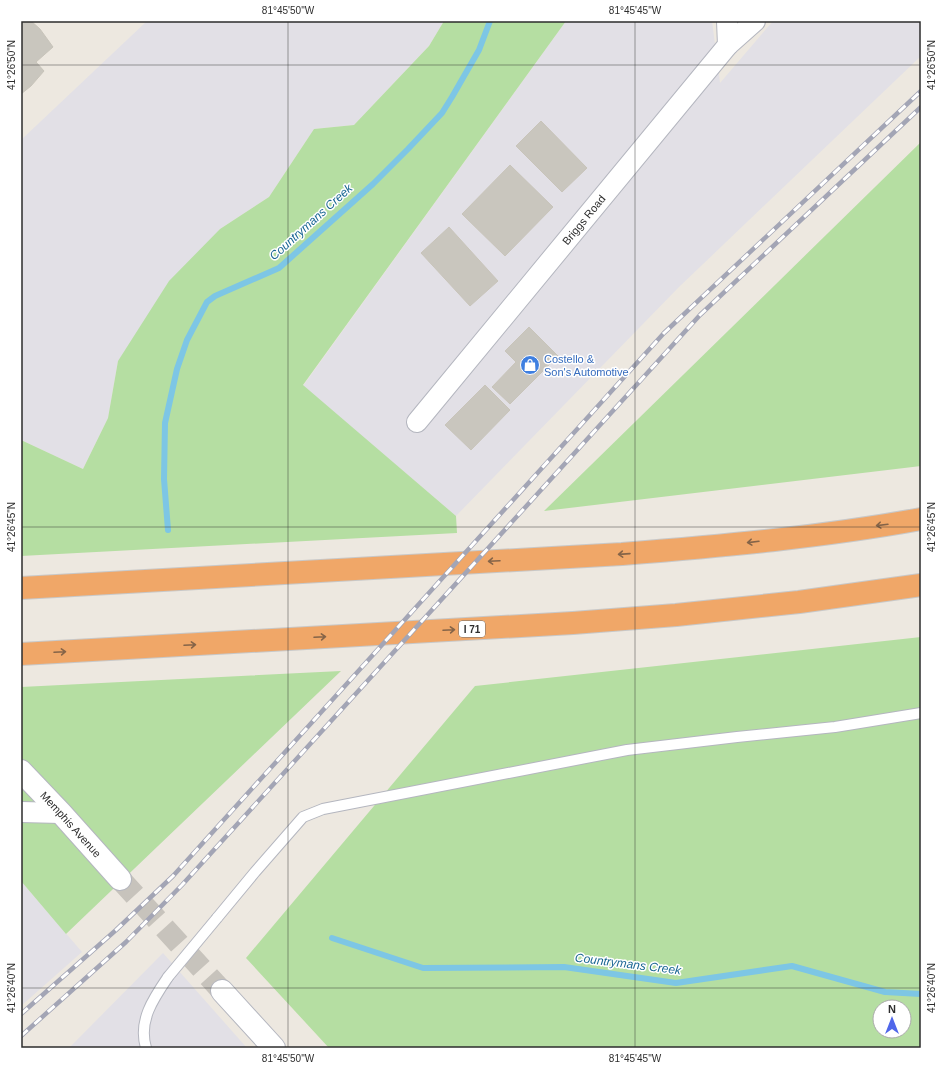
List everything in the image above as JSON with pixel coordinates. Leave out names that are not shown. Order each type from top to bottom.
[{"type":"highway","points":[[21,588],[622,554],[710,547],[921,519]]},
{"type":"highway","name":"I 71","points":[[21,654],[573,623],[676,615],[799,602],[921,585]]},
{"type":"main road","name":"Memphis Avenue","points":[[21,771],[120,879]]},
{"type":"main road","points":[[222,991],[274,1048]]},
{"type":"street","points":[[727,21],[728,45]]},
{"type":"street","name":"Briggs Road","points":[[417,422],[728,45],[754,21]]},
{"type":"street","points":[[21,812],[61,813]]},
{"type":"lane","points":[[146,1048],[143,1029],[148,1011],[156,994],[168,977],[254,872],[302,817],[323,808],[627,750],[835,727],[921,713]]},
{"type":"shaded area","points":[[147,21],[444,21],[429,46],[354,125],[314,129],[269,197],[220,229],[118,361],[108,418],[83,469],[21,440],[21,140]]},
{"type":"shaded area","points":[[566,21],[712,21],[720,83],[773,21],[921,21],[921,56],[679,287],[456,516],[303,386]]},
{"type":"shaded area","points":[[21,881],[82,952],[21,1006]]},
{"type":"shaded area","points":[[163,953],[247,1048],[69,1048]]},
{"type":"green space","points":[[444,21],[566,21],[303,385],[456,516],[457,533],[21,556],[21,440],[83,469],[108,418],[118,361],[169,281],[220,229],[269,197],[314,129],[354,125],[429,46]]},
{"type":"green space","points":[[921,142],[921,466],[544,511]]},
{"type":"green space","points":[[921,637],[921,1048],[329,1048],[246,958],[475,686]]},
{"type":"green space","points":[[341,671],[66,934],[21,881],[21,687]]},
{"type":"building","points":[[21,21],[31,21],[40,29],[53,47],[36,62],[44,71],[31,86],[21,94]]},
{"type":"building","points":[[541,121],[587,168],[562,192],[516,146]]},
{"type":"building","points":[[510,165],[553,207],[505,256],[462,214]]},
{"type":"building","points":[[449,227],[498,281],[470,306],[421,253]]},
{"type":"building","name":"Costello & Son's Automotive","points":[[529,327],[558,356],[510,404],[492,387],[516,362],[505,351]]},
{"type":"building","points":[[485,385],[510,410],[471,450],[445,425]]},
{"type":"waterway","name":"Countrymans Creek","points":[[168,530],[164,479],[165,423],[177,369],[187,340],[207,302],[215,296],[279,268],[373,184],[442,113],[479,50],[490,21]]},
{"type":"waterway","name":"Countrymans Creek","points":[[332,938],[423,968],[564,967],[676,983],[792,966],[885,992],[921,994]]},
{"type":"tunnel","points":[[120,879],[222,991]]},
{"type":"railway","points":[[21,1014],[116,930],[173,876],[664,333],[921,91]]},
{"type":"railway","points":[[21,1036],[126,942],[182,885],[700,315],[921,107]]},
{"type":"place","name":"Costello & Son's Automotive","points":[[530,365]]}]
